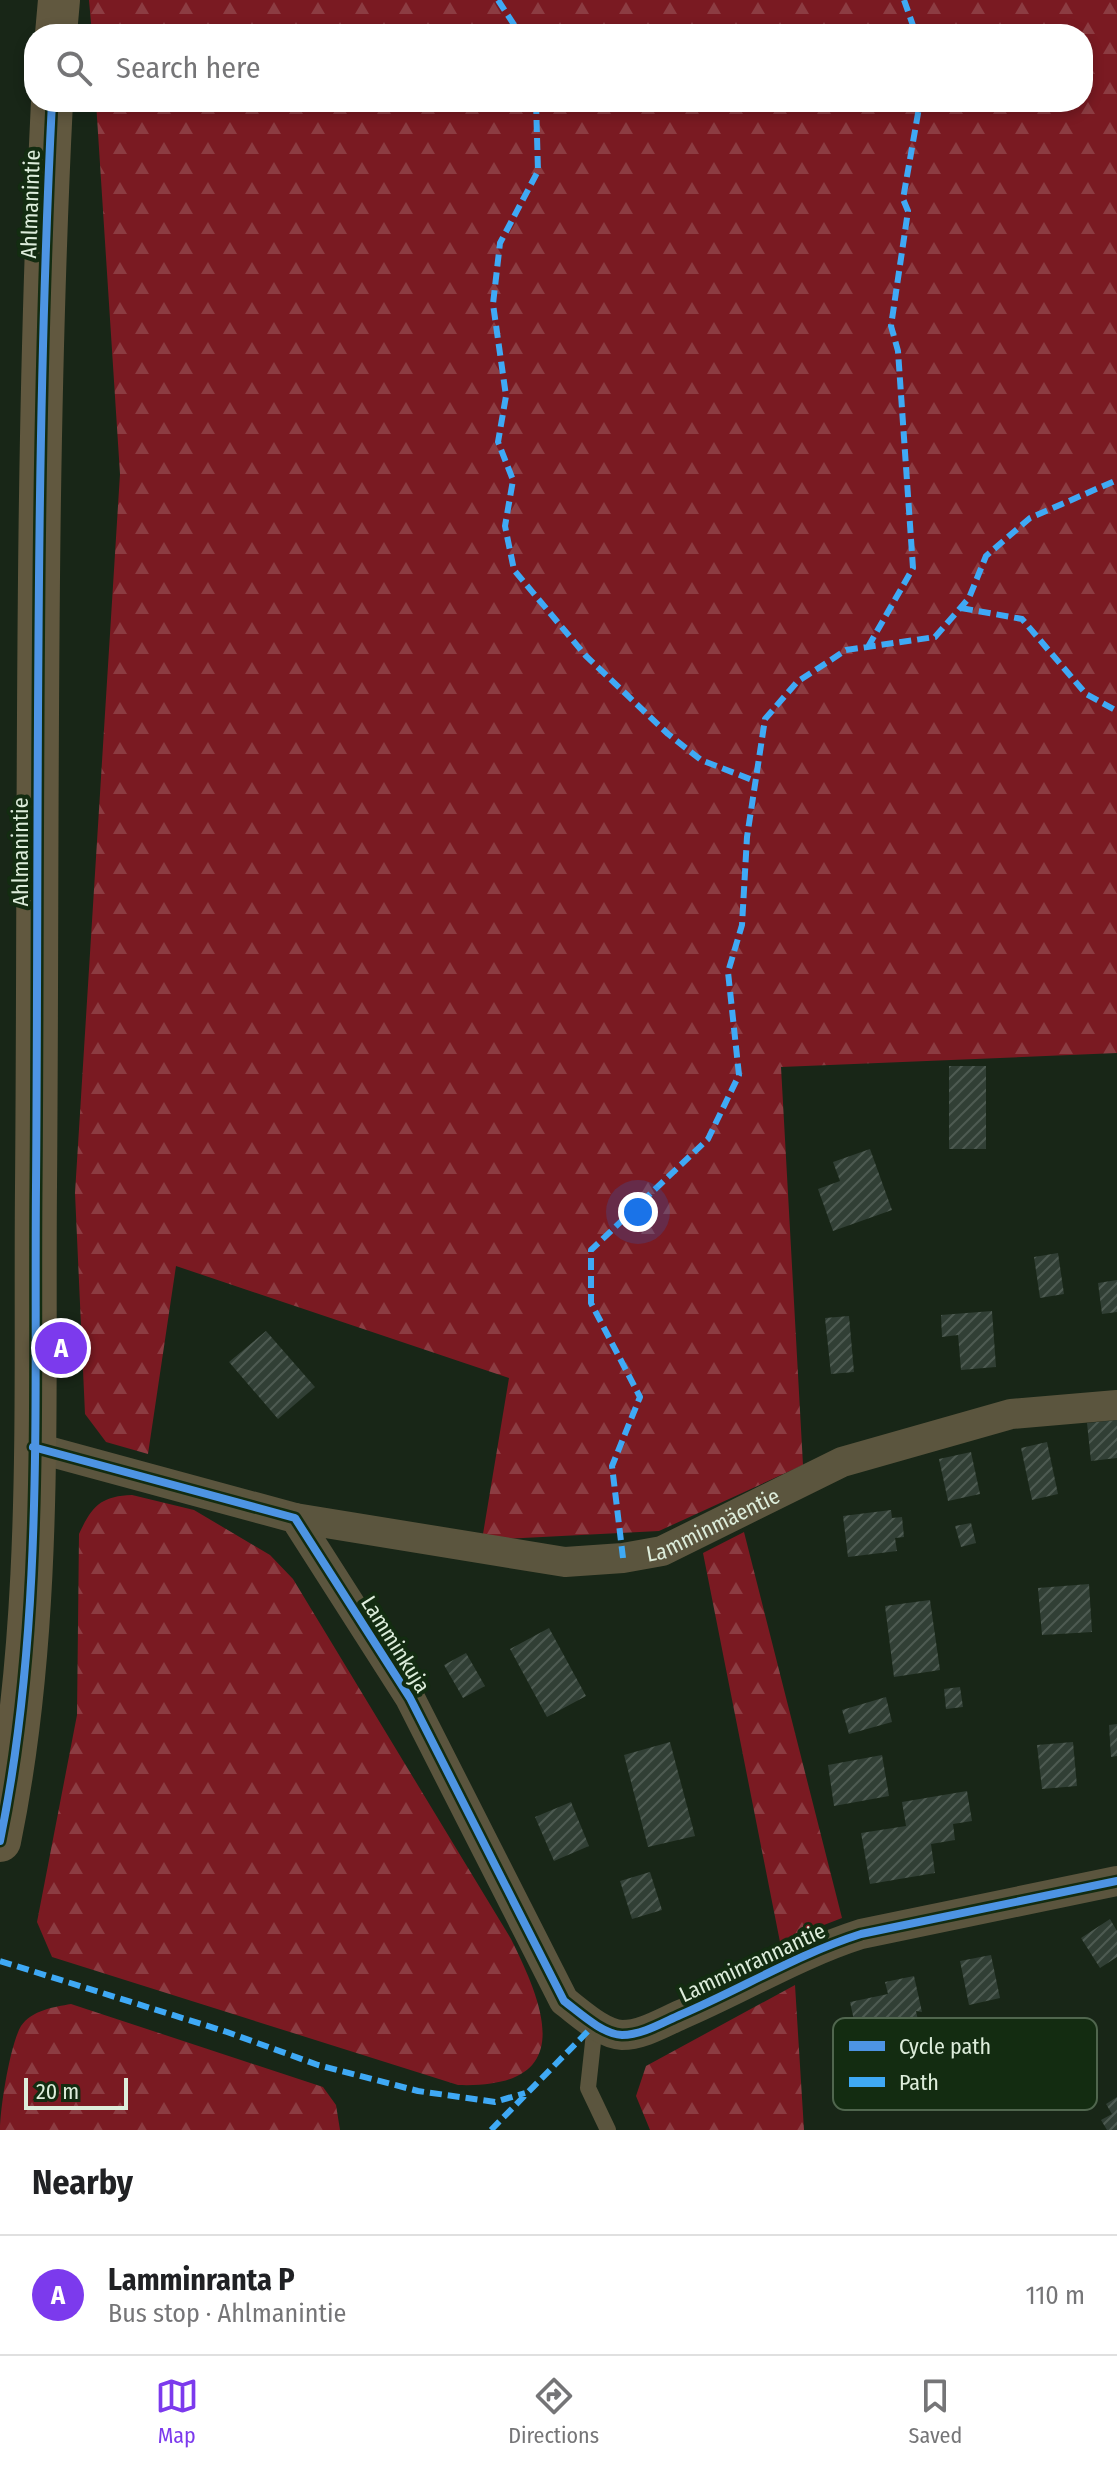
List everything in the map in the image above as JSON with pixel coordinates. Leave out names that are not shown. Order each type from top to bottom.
[{"type":"street","points":[[57,24],[59,0]]},
{"type":"street","name":"Ahlmanintie","points":[[0,1841],[23,1696],[33,1447],[41,501],[52,112]]},
{"type":"street","name":"Lamminmäentie","points":[[295,1518],[565,1562],[623,1558],[662,1551],[842,1462],[1011,1414],[1117,1405]]},
{"type":"street","points":[[33,1447],[295,1518]]},
{"type":"street","name":"Lamminkuja","points":[[295,1518],[410,1698],[564,2001],[595,2024]]},
{"type":"street","name":"Lamminrannantie","points":[[595,2024],[619,2035],[638,2033],[822,1946],[861,1934],[1117,1881]]},
{"type":"lane","points":[[595,2024],[588,2088],[608,2130]]},
{"type":"green space","points":[[89,0],[1117,0],[1117,1053],[781,1067],[803,1465],[659,1531],[482,1540],[509,1378],[176,1266],[148,1454],[106,1442],[85,1414],[75,1193],[120,474],[97,112],[1093,112],[1093,24],[91,24]]},
{"type":"green space","points":[[132,1495],[194,1510],[270,1555],[293,1579],[511,1939],[524,1966],[541,2018],[542,2040],[536,2060],[521,2074],[496,2083],[458,2085],[52,1957],[37,1922],[77,1715],[79,1534],[88,1516],[99,1504]]},
{"type":"green space","points":[[744,1532],[842,1918],[780,1942],[703,1553]]},
{"type":"green space","points":[[795,1985],[804,2130],[650,2130],[636,2096],[646,2066]]},
{"type":"green space","points":[[71,2004],[323,2087],[336,2105],[340,2130],[0,2130],[6,2077],[21,2026],[37,2013]]},
{"type":"building","points":[[949,1066],[986,1066],[986,1149],[949,1149]]},
{"type":"building","points":[[870,1149],[892,1210],[833,1231],[818,1189],[840,1181],[833,1162]]},
{"type":"building","points":[[1058,1253],[1064,1294],[1040,1298],[1034,1257]]},
{"type":"building","points":[[1117,1280],[1117,1312],[1102,1314],[1098,1283]]},
{"type":"building","points":[[992,1311],[996,1367],[961,1370],[958,1335],[942,1337],[941,1315]]},
{"type":"building","points":[[849,1316],[854,1372],[831,1374],[825,1318]]},
{"type":"building","points":[[266,1331],[315,1387],[278,1419],[229,1362]]},
{"type":"building","points":[[1117,1420],[1117,1458],[1091,1461],[1087,1423]]},
{"type":"building","points":[[1047,1442],[1058,1494],[1032,1500],[1021,1448]]},
{"type":"building","points":[[971,1452],[980,1494],[948,1501],[939,1459]]},
{"type":"building","points":[[891,1510],[892,1518],[902,1517],[904,1537],[895,1538],[897,1551],[848,1557],[843,1516]]},
{"type":"building","points":[[971,1523],[976,1543],[961,1547],[955,1526]]},
{"type":"building","points":[[1089,1584],[1092,1632],[1042,1635],[1038,1588]]},
{"type":"building","points":[[930,1600],[940,1670],[894,1677],[885,1606]]},
{"type":"building","points":[[549,1628],[586,1696],[547,1717],[510,1649]]},
{"type":"building","points":[[466,1653],[485,1686],[463,1698],[444,1665]]},
{"type":"building","points":[[960,1687],[963,1707],[946,1709],[944,1689]]},
{"type":"building","points":[[886,1697],[892,1722],[849,1734],[842,1710]]},
{"type":"building","points":[[1117,1724],[1117,1756],[1111,1757],[1109,1725]]},
{"type":"building","points":[[670,1742],[695,1836],[648,1847],[624,1755]]},
{"type":"building","points":[[1073,1742],[1077,1786],[1042,1789],[1037,1745]]},
{"type":"building","points":[[882,1755],[889,1796],[834,1806],[828,1765]]},
{"type":"building","points":[[967,1791],[972,1821],[953,1824],[955,1840],[931,1844],[935,1873],[870,1884],[861,1833],[906,1826],[902,1802]]},
{"type":"building","points":[[571,1802],[589,1846],[554,1861],[535,1817]]},
{"type":"building","points":[[650,1872],[662,1910],[632,1919],[620,1881]]},
{"type":"building","points":[[1110,1919],[1117,1931],[1117,1957],[1100,1968],[1081,1938]]},
{"type":"building","points":[[991,1955],[1000,1998],[969,2005],[960,1961]]},
{"type":"building","points":[[914,1976],[922,2012],[916,2011],[918,2018],[853,2018],[850,2002],[888,1994],[885,1982]]},
{"type":"building","points":[[1117,2097],[1117,2130],[1107,2130],[1101,2120],[1112,2114],[1106,2104]]},
{"type":"marked path","points":[[498,0],[514,24]]},
{"type":"marked path","points":[[904,0],[912,24]]},
{"type":"marked path","points":[[536,112],[538,171],[500,243],[493,304],[506,396],[498,442],[513,480],[505,526],[514,570],[586,656],[668,734],[701,760],[755,781]]},
{"type":"marked path","points":[[868,647],[913,568],[898,351],[891,326],[908,211],[903,199],[918,112]]},
{"type":"marked path","points":[[623,1558],[612,1466],[640,1397],[591,1303],[591,1250],[708,1139],[739,1075],[728,972],[742,925],[747,837],[765,719],[797,682],[846,650],[935,637],[969,598],[986,556],[1030,518],[1117,480]]},
{"type":"marked path","points":[[961,608],[1022,619],[1086,694],[1117,711]]},
{"type":"marked path","points":[[0,1961],[227,2032],[318,2065],[418,2091],[495,2102],[525,2093]]},
{"type":"marked path","points":[[491,2130],[595,2024]]},
{"type":"cycle path","points":[[0,1841],[24,1679],[34,1515],[40,508],[52,112]]},
{"type":"cycle path","points":[[33,1447],[295,1518],[410,1698],[564,2001],[614,2034],[637,2033],[652,2028],[792,1962],[861,1934],[1117,1881]]},
{"type":"place","name":"Lamminranta P","points":[[61,1348]]}]
